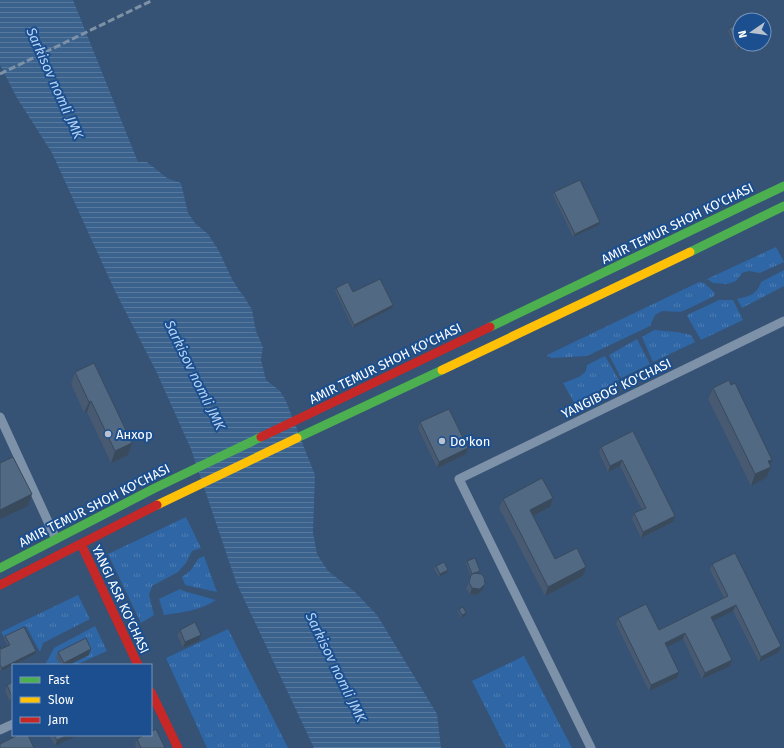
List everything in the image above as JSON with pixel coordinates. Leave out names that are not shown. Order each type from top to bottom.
[{"type":"main road","name":"AMIR TEMUR SHOH KO'CHASI","points":[[0,568],[155,488],[784,186]]},
{"type":"main road","points":[[769,193],[782,207],[784,217]]},
{"type":"main road","points":[[0,585],[163,502],[741,228],[782,207]]},
{"type":"main road","name":"YANGI ASR KO'CHASI","points":[[81,544],[135,664]]},
{"type":"main road","points":[[152,694],[178,748]]},
{"type":"street","name":"YANGIBOG‘ KO'CHASI","points":[[591,748],[459,479],[784,321]]},
{"type":"street","points":[[0,417],[56,539]]},
{"type":"street","points":[[0,730],[12,724]]},
{"type":"green space","points":[[776,247],[784,262],[760,273],[749,271],[742,273],[736,281],[728,284],[713,283],[707,279]]},
{"type":"green space","points":[[784,270],[784,286],[742,308],[737,299],[752,294],[757,290],[761,282]]},
{"type":"green space","points":[[699,282],[704,283],[715,293],[714,296],[680,312],[662,311],[655,315],[650,326],[587,356],[552,358],[547,356],[549,354]]},
{"type":"green space","points":[[719,300],[733,300],[743,320],[701,340],[687,316]]},
{"type":"green space","points":[[654,330],[691,335],[695,342],[653,362],[642,337]]},
{"type":"green space","points":[[637,339],[650,364],[621,378],[609,355]]},
{"type":"green space","points":[[605,356],[619,380],[575,404],[563,383],[579,377],[586,371],[587,365]]},
{"type":"green space","points":[[186,517],[201,548],[192,551],[186,563],[178,572],[152,586],[149,595],[154,615],[141,623],[108,554]]},
{"type":"green space","points":[[204,556],[217,592],[185,585],[182,577],[191,570],[198,559]]},
{"type":"green space","points":[[180,589],[216,600],[198,609],[164,615],[159,599]]},
{"type":"green space","points":[[78,595],[90,619],[43,643],[40,652],[26,626],[4,637],[1,632]]},
{"type":"green space","points":[[95,626],[107,651],[78,664],[46,664],[54,648]]},
{"type":"green space","points":[[228,629],[288,748],[207,748],[166,658]]},
{"type":"green space","points":[[524,656],[572,748],[506,748],[472,681]]},
{"type":"water","name":"Sarkisov nomli JMK","points":[[0,0],[73,0],[138,162],[147,162],[167,178],[181,183],[188,213],[195,223],[208,234],[219,251],[232,279],[252,310],[256,331],[263,347],[261,360],[266,380],[280,391],[286,401],[315,475],[313,533],[317,554],[328,571],[355,592],[377,615],[437,714],[441,748],[314,748],[236,582],[191,449],[156,371],[115,291],[52,153],[17,98],[0,65]]},
{"type":"building","points":[[732,27],[732,34],[729,28]]},
{"type":"building","points":[[580,180],[600,222],[575,234],[554,192]]},
{"type":"building","points":[[380,279],[393,305],[354,325],[336,288],[348,282],[353,292]]},
{"type":"building","points":[[94,363],[132,443],[115,451],[75,372]]},
{"type":"building","points":[[729,380],[731,385],[735,383],[772,460],[768,461],[771,467],[755,474],[713,388]]},
{"type":"building","name":"Do'kon","points":[[449,409],[468,448],[439,462],[420,422]]},
{"type":"building","points":[[633,431],[675,516],[643,532],[634,513],[646,508],[622,460],[610,466],[601,447]]},
{"type":"building","points":[[13,457],[32,494],[0,510],[0,463]]},
{"type":"building","points":[[542,478],[553,498],[530,510],[555,559],[577,548],[586,567],[548,587],[503,499]]},
{"type":"building","points":[[735,553],[781,646],[761,657],[736,605],[711,617],[732,660],[705,673],[685,633],[665,643],[679,672],[651,685],[618,618],[646,604],[659,630],[728,596],[712,564]]},
{"type":"building","points":[[475,558],[480,571],[472,574],[467,561]]},
{"type":"building","points":[[444,562],[448,570],[440,574],[436,566]]},
{"type":"building","points":[[474,573],[481,574],[484,577],[485,584],[480,589],[472,588],[469,582],[471,575]]},
{"type":"building","points":[[463,607],[466,613],[462,615],[459,609]]},
{"type":"building","points":[[195,622],[201,635],[185,642],[180,630]]},
{"type":"building","points":[[24,627],[36,651],[2,668],[0,665],[0,646],[1,649],[10,645],[5,636]]},
{"type":"building","points":[[86,638],[91,649],[64,663],[58,652]]},
{"type":"building","points":[[12,682],[12,696],[7,685]]},
{"type":"building","points":[[156,729],[165,748],[141,748],[137,739],[142,736],[152,736],[152,731]]},
{"type":"building","points":[[16,736],[28,736],[34,748],[0,748],[0,744]]},
{"type":"building","points":[[55,736],[66,736],[57,740]]},
{"type":"railway","points":[[0,74],[153,0]]},
{"type":"traffic: fast","points":[[490,327],[784,186]]},
{"type":"traffic: fast","points":[[690,252],[784,206]]},
{"type":"traffic: fast","points":[[297,438],[442,370]]},
{"type":"traffic: fast","points":[[0,568],[155,488],[261,437]]},
{"type":"traffic: slow","points":[[442,370],[690,252]]},
{"type":"traffic: slow","points":[[157,505],[297,438]]},
{"type":"traffic: jam","points":[[261,437],[490,327]]},
{"type":"traffic: jam","points":[[0,585],[157,505]]},
{"type":"traffic: jam","points":[[81,544],[138,664]]},
{"type":"traffic: jam","points":[[152,694],[178,748]]},
{"type":"place","name":"Анхор","points":[[108,434]]},
{"type":"place","name":"Do'kon","points":[[442,441]]}]
